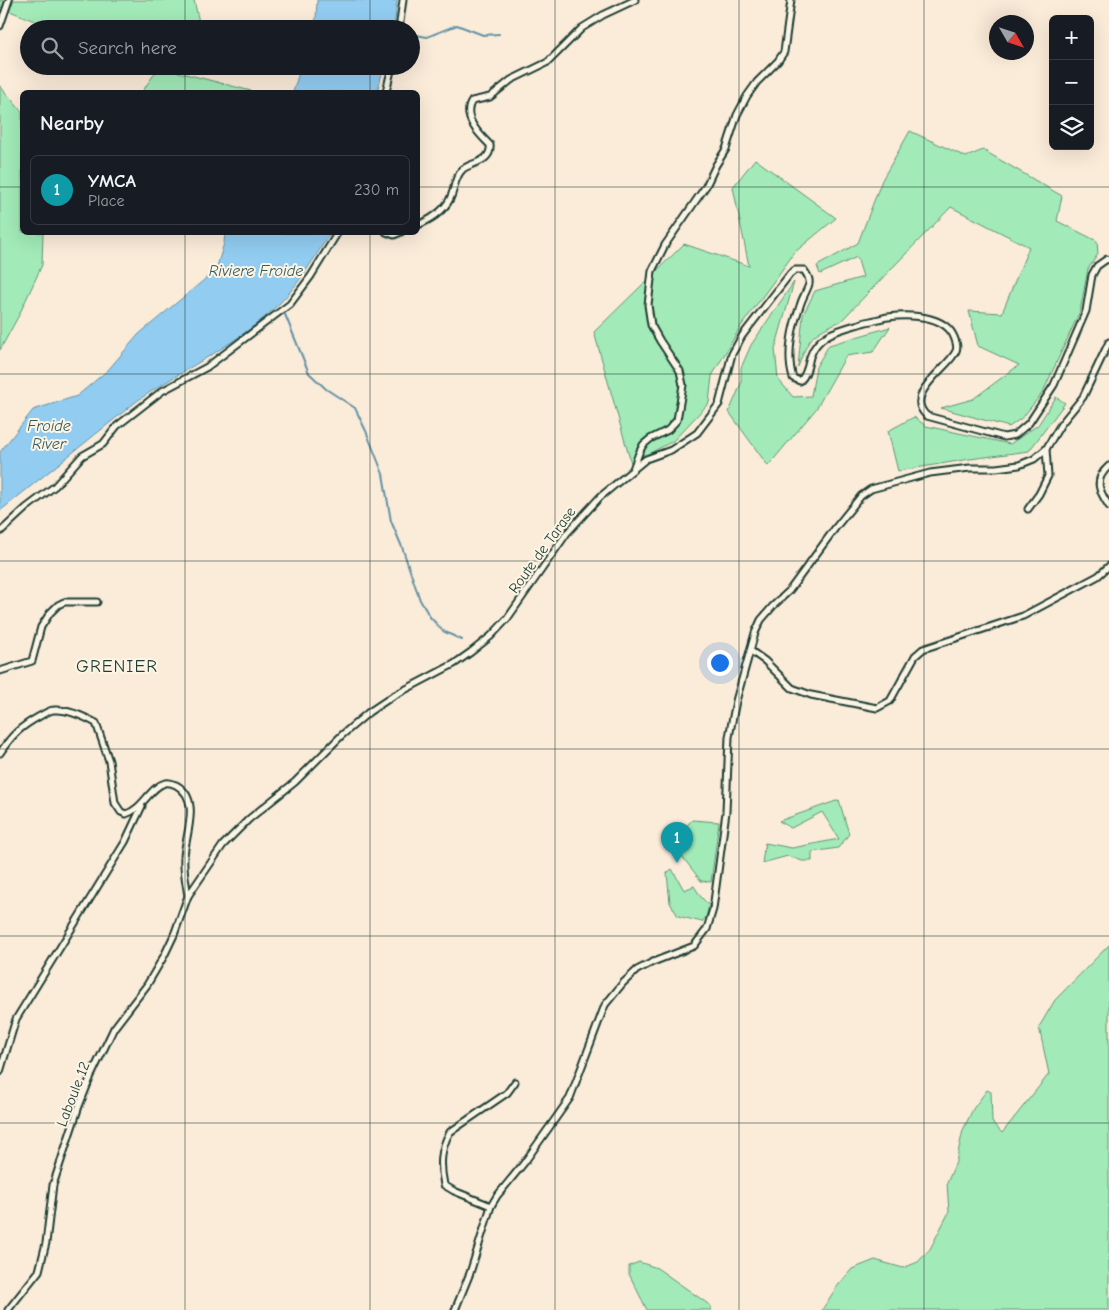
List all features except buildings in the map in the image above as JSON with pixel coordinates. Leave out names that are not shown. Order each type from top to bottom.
[{"type":"street","points":[[0,26],[9,0]]},
{"type":"street","points":[[400,20],[403,0]]},
{"type":"street","points":[[420,224],[443,209],[452,195],[457,176],[462,170],[480,162],[489,153],[490,146],[478,134],[470,118],[468,109],[472,101],[490,97],[510,80],[548,62],[582,28],[603,15],[635,0]]},
{"type":"street","points":[[633,469],[639,453],[650,439],[668,430],[677,420],[683,385],[680,371],[651,325],[648,305],[652,271],[660,253],[675,229],[702,194],[726,149],[737,115],[747,96],[757,82],[782,56],[786,46],[790,0]]},
{"type":"street","points":[[386,90],[390,75]]},
{"type":"street","points":[[0,532],[26,508],[56,486],[82,456],[103,444],[117,426],[162,391],[207,367],[290,304],[300,293],[336,235]]},
{"type":"street","name":"Route de Tarase","points":[[188,896],[223,845],[255,814],[295,782],[342,735],[369,712],[393,696],[454,664],[491,636],[507,619],[567,533],[600,497],[646,459],[671,450],[697,433],[719,404],[732,354],[742,336],[795,270],[804,270],[809,278],[794,326],[790,369],[793,378],[800,381],[804,378],[813,350],[818,342],[835,331],[887,317],[924,318],[944,323],[951,329],[957,345],[956,353],[936,373],[921,396],[919,404],[921,411],[927,416],[1004,437],[1015,435],[1029,423],[1054,385],[1086,312],[1092,275],[1096,266],[1107,259],[1109,260]]},
{"type":"street","points":[[455,1310],[470,1273],[492,1206],[497,1196],[524,1164],[570,1098],[605,1005],[623,983],[637,970],[694,946],[707,929],[714,909],[726,812],[729,737],[736,701],[751,651],[754,633],[761,620],[789,591],[855,504],[871,489],[930,473],[1019,465],[1034,459],[1046,449],[1061,424],[1083,397],[1100,357],[1109,342]]},
{"type":"street","points":[[1028,509],[1039,494],[1048,476],[1046,449]]},
{"type":"street","points":[[1109,466],[1101,473],[1098,482],[1101,494],[1109,506]]},
{"type":"street","points":[[751,651],[765,661],[792,688],[811,695],[877,708],[890,701],[915,656],[923,649],[1023,616],[1098,576],[1109,566]]},
{"type":"street","points":[[0,672],[32,661],[41,628],[50,613],[58,605],[71,601],[97,602]]},
{"type":"street","points":[[0,753],[22,726],[48,712],[55,710],[79,716],[96,723],[109,761],[115,803],[120,812],[131,813],[158,786],[166,782],[171,782],[179,787],[185,794],[191,816],[184,858],[188,896]]},
{"type":"street","points":[[0,1072],[16,1019],[120,850],[144,801]]},
{"type":"street","name":"Laboule 12","points":[[8,1310],[39,1270],[46,1243],[53,1185],[91,1076],[114,1028],[147,985],[164,956],[188,896]]},
{"type":"street","points":[[492,1206],[444,1185],[441,1157],[444,1142],[450,1132],[507,1093],[515,1082]]},
{"type":"green space","points":[[0,0],[194,0],[199,20],[32,20],[0,7]]},
{"type":"green space","points":[[154,75],[190,75],[247,90],[143,90]]},
{"type":"green space","points":[[0,86],[20,110],[20,235],[43,235],[42,265],[19,315],[0,350]]},
{"type":"green space","points":[[910,131],[966,157],[983,150],[1062,196],[1057,221],[1097,241],[1098,254],[1088,269],[1080,311],[1043,392],[1023,417],[1009,427],[941,408],[973,399],[1019,365],[978,346],[969,311],[1002,313],[1029,247],[951,207],[841,321],[823,329],[812,338],[805,349],[798,367],[803,315],[815,291],[863,277],[857,257],[820,274],[817,266],[858,243],[882,180]]},
{"type":"green space","points":[[755,159],[836,218],[795,252],[741,326],[712,376],[709,403],[673,441],[631,463],[594,332],[684,244],[749,266],[733,187]]},
{"type":"green space","points":[[794,282],[775,349],[778,379],[793,397],[811,396],[816,367],[829,345],[890,327],[873,352],[846,356],[816,409],[768,466],[729,412],[741,384],[741,368],[751,345]]},
{"type":"green space","points":[[1056,397],[1065,403],[1029,451],[898,471],[888,431],[914,417],[926,426],[1010,444],[1038,425]]},
{"type":"green space","points":[[839,800],[849,834],[838,848],[812,852],[812,861],[802,861],[788,856],[762,863],[765,843],[792,848],[839,839],[822,812],[791,828],[779,821]]},
{"type":"green space","points":[[692,820],[719,822],[711,882],[701,881],[671,842]]},
{"type":"green space","points":[[672,869],[684,890],[694,886],[709,905],[706,917],[702,922],[678,916],[670,903],[667,873]]},
{"type":"green space","points":[[1109,945],[1109,1310],[822,1310],[836,1288],[852,1269],[875,1260],[903,1268],[918,1262],[930,1249],[949,1212],[947,1183],[956,1162],[963,1130],[973,1109],[987,1090],[991,1092],[992,1122],[1002,1133],[1049,1074],[1039,1027],[1055,1000]]},
{"type":"green space","points":[[639,1262],[657,1268],[711,1306],[711,1310],[647,1310],[629,1274],[629,1266]]},
{"type":"water","points":[[317,0],[397,0],[395,20],[316,19]]},
{"type":"water","points":[[298,75],[382,75],[378,90],[294,90]]},
{"type":"water","name":"Riviere Froide","points":[[225,235],[329,235],[294,287],[263,319],[228,344],[137,401],[0,511],[0,452],[33,410],[77,396],[108,370],[139,334],[216,270]]},
{"type":"waterway","points":[[420,36],[427,37],[457,25],[483,35],[499,34]]},
{"type":"waterway","points":[[284,312],[309,373],[326,389],[355,408],[366,431],[383,474],[391,521],[420,600],[430,617],[443,631],[462,640]]},
{"type":"place","name":"YMCA","points":[[677,863]]},
{"type":"district","name":"GRENIER","points":[[117,666]]},
{"type":"water label","name":"Froide River","points":[[49,434]]}]
